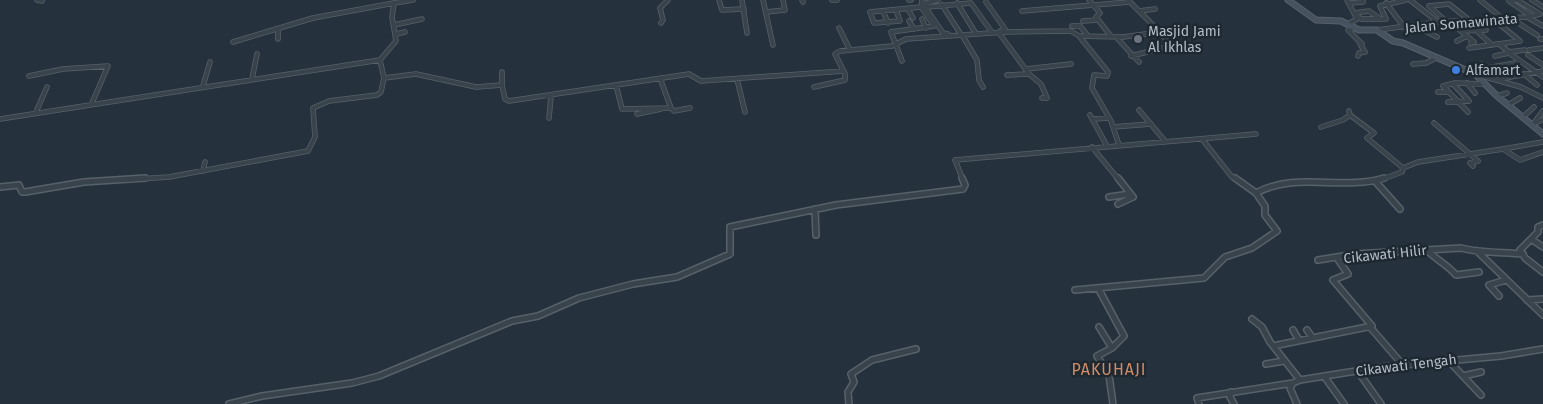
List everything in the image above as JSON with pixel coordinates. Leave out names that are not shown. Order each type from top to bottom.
[{"type":"street","points":[[37,0],[42,1]]},
{"type":"street","points":[[233,42],[320,16],[412,0]]},
{"type":"street","points":[[661,23],[663,20],[660,8],[668,0]]},
{"type":"street","points":[[719,0],[722,10],[744,9]]},
{"type":"street","points":[[742,0],[747,32]]},
{"type":"street","points":[[763,0],[773,45]]},
{"type":"street","points":[[766,12],[785,10],[783,0]]},
{"type":"street","points":[[896,10],[900,22],[877,24],[873,22],[870,12],[908,9],[938,0]]},
{"type":"street","points":[[1089,0],[1101,14],[1096,16],[1110,35]]},
{"type":"street","points":[[1102,0],[1105,4]]},
{"type":"street","points":[[1288,0],[1316,20]]},
{"type":"street","points":[[1348,24],[1357,20],[1349,2],[1363,2],[1363,0]]},
{"type":"street","points":[[1354,13],[1361,19],[1387,19],[1380,7],[1393,1],[1406,0]]},
{"type":"street","points":[[1410,0],[1438,22]]},
{"type":"street","points":[[1443,0],[1468,20],[1492,45]]},
{"type":"street","points":[[1480,0],[1503,19]]},
{"type":"street","points":[[1517,0],[1540,14],[1529,17],[1509,1],[1517,0]]},
{"type":"street","points":[[1532,0],[1543,7]]},
{"type":"street","points":[[922,4],[928,6],[942,5],[956,1],[971,3],[991,31]]},
{"type":"street","points":[[956,1],[975,32]]},
{"type":"street","points":[[1022,11],[1129,1],[1160,32],[1171,46],[1131,56]]},
{"type":"street","points":[[0,119],[92,103],[380,60],[396,41],[394,2]]},
{"type":"street","points":[[814,87],[824,86],[826,83],[844,81],[844,71],[836,54],[902,40],[1006,30],[986,2]]},
{"type":"street","points":[[1447,3],[1429,6],[1474,42],[1471,43]]},
{"type":"street","points":[[902,61],[891,32],[934,26],[922,4]]},
{"type":"street","points":[[1386,4],[1404,27]]},
{"type":"street","points":[[942,5],[976,60],[979,80],[983,87]]},
{"type":"street","points":[[928,6],[943,33],[1070,31],[1079,36],[1108,72],[1106,76],[1095,75],[1092,91],[1109,118],[1119,145]]},
{"type":"street","points":[[908,9],[913,18]]},
{"type":"street","points":[[1139,11],[1155,9]]},
{"type":"street","points":[[883,11],[888,23]]},
{"type":"street","points":[[1354,13],[1369,11],[1380,19]]},
{"type":"street","name":"Jalan Somawinata","points":[[1377,30],[1438,22],[1529,17],[1543,26]]},
{"type":"street","points":[[1511,18],[1537,35]]},
{"type":"street","points":[[394,25],[422,19]]},
{"type":"street","points":[[922,19],[926,28]]},
{"type":"street","points":[[1469,48],[1520,41],[1493,19]]},
{"type":"street","points":[[1083,22],[1098,20]]},
{"type":"street","points":[[1310,22],[1316,20],[1341,21],[1354,28]]},
{"type":"street","points":[[908,21],[914,29]]},
{"type":"street","points":[[1415,25],[1437,37]]},
{"type":"street","points":[[1072,26],[1080,26],[1088,36]]},
{"type":"street","points":[[839,28],[850,50]]},
{"type":"street","points":[[1358,56],[1359,53],[1365,52],[1360,44],[1362,44],[1348,30],[1354,28],[1377,30],[1393,41],[1403,43],[1479,78],[1497,96],[1543,134]]},
{"type":"street","points":[[278,29],[278,39]]},
{"type":"street","points":[[1461,31],[1486,30]]},
{"type":"street","points":[[396,34],[405,32]]},
{"type":"street","points":[[1079,36],[1110,35],[1116,37],[1160,32]]},
{"type":"street","points":[[999,33],[1029,74],[1041,84],[1047,98],[1042,98]]},
{"type":"street","points":[[1424,37],[1431,34]]},
{"type":"street","points":[[1457,42],[1467,36]]},
{"type":"street","points":[[1116,37],[1131,56],[1139,62]]},
{"type":"street","points":[[1499,44],[1509,52],[1543,48]]},
{"type":"street","points":[[1527,51],[1543,65]]},
{"type":"street","points":[[1495,56],[1509,53],[1543,77]]},
{"type":"street","points":[[252,79],[257,54]]},
{"type":"street","points":[[1413,64],[1428,62],[1436,58]]},
{"type":"street","points":[[0,187],[19,185],[25,192],[84,182],[152,180],[308,151],[315,137],[312,115],[314,108],[330,102],[377,95],[381,92],[384,78],[380,60]]},
{"type":"street","points":[[203,86],[210,62]]},
{"type":"street","points":[[1487,68],[1521,62]]},
{"type":"street","points":[[1026,69],[1071,64]]},
{"type":"street","points":[[1482,64],[1494,78]]},
{"type":"street","points":[[29,76],[64,69],[108,66],[92,103]]},
{"type":"street","points":[[502,72],[505,99],[509,101],[689,74],[699,81],[844,71]]},
{"type":"street","points":[[1499,79],[1543,71]]},
{"type":"street","points":[[384,78],[416,74],[476,87],[502,85]]},
{"type":"street","points":[[1008,76],[1029,74]]},
{"type":"street","points":[[1524,74],[1537,85]]},
{"type":"street","points":[[660,78],[671,108]]},
{"type":"street","points":[[1468,112],[1443,86],[1467,83],[1479,78],[1494,78],[1528,89],[1542,97]]},
{"type":"street","points":[[737,79],[745,112]]},
{"type":"street","points":[[1467,83],[1475,93]]},
{"type":"street","points":[[1448,102],[1470,101],[1453,84]]},
{"type":"street","points":[[616,85],[621,109],[654,107],[661,109]]},
{"type":"street","points":[[36,112],[47,88]]},
{"type":"street","points":[[1438,92],[1448,92]]},
{"type":"street","points":[[1497,96],[1507,93]]},
{"type":"street","points":[[549,118],[550,96]]},
{"type":"street","points":[[1508,105],[1520,98]]},
{"type":"street","points":[[1523,117],[1534,107]]},
{"type":"street","points":[[637,114],[661,109],[671,108],[674,111],[690,108]]},
{"type":"street","points":[[1139,110],[1165,141]]},
{"type":"street","points":[[1533,124],[1541,120],[1543,110]]},
{"type":"street","points":[[1322,127],[1343,120],[1349,113],[1374,133],[1367,137],[1368,139],[1403,168]]},
{"type":"street","points":[[1107,146],[1092,117],[1109,118]]},
{"type":"street","points":[[1434,123],[1478,161],[1470,163],[1474,166]]},
{"type":"street","points":[[1113,127],[1150,124]]},
{"type":"street","points":[[229,404],[262,396],[352,383],[379,376],[495,327],[538,316],[579,298],[633,284],[677,277],[730,254],[730,232],[733,225],[779,218],[815,209],[963,189],[965,185],[955,160],[1256,134]]},
{"type":"street","points":[[1075,290],[1206,278],[1226,258],[1252,248],[1277,231],[1265,216],[1265,206],[1256,193],[1243,182],[1232,177],[1202,139]]},
{"type":"street","points":[[1256,193],[1264,188],[1289,181],[1361,183],[1375,181],[1402,172],[1403,168],[1418,162],[1543,142]]},
{"type":"street","points":[[1092,147],[1130,194],[1132,200],[1118,204]]},
{"type":"street","points":[[1503,149],[1520,160],[1543,152]]},
{"type":"street","points":[[203,171],[205,162]]},
{"type":"street","points":[[1375,181],[1400,209]]},
{"type":"street","points":[[1109,197],[1130,194]]},
{"type":"street","points":[[815,209],[814,227],[816,235]]},
{"type":"street","points":[[1541,228],[1520,249],[1543,272]]},
{"type":"street","points":[[1531,239],[1543,247]]},
{"type":"street","points":[[1372,248],[1376,254]]},
{"type":"street","name":"Cikawati Hilir","points":[[1370,327],[1372,324],[1333,280],[1348,274],[1337,258],[1355,254],[1461,248],[1523,254]]},
{"type":"street","points":[[1352,250],[1355,254]]},
{"type":"street","points":[[1427,250],[1435,259],[1446,263],[1456,276],[1479,272]]},
{"type":"street","points":[[1477,251],[1543,315]]},
{"type":"street","points":[[1318,260],[1337,258]]},
{"type":"street","points":[[1498,296],[1489,285],[1506,280]]},
{"type":"street","points":[[1098,288],[1124,336],[1112,348],[1097,356],[1110,380],[1113,404]]},
{"type":"street","points":[[1527,300],[1543,299]]},
{"type":"street","points":[[1252,319],[1262,327],[1273,346],[1300,380]]},
{"type":"street","points":[[1099,327],[1112,348]]},
{"type":"street","points":[[1273,346],[1370,327],[1402,364]]},
{"type":"street","points":[[1293,330],[1299,340]]},
{"type":"street","points":[[1307,330],[1312,337]]},
{"type":"street","points":[[850,404],[848,392],[854,382],[851,374],[872,360],[916,349]]},
{"type":"street","name":"Cikawati Tengah","points":[[1200,404],[1197,398],[1293,383],[1300,380],[1356,370],[1402,364],[1501,356],[1543,349]]},
{"type":"street","points":[[1448,360],[1481,396]]},
{"type":"street","points":[[1266,364],[1284,361]]},
{"type":"street","points":[[1356,370],[1381,404]]},
{"type":"street","points":[[1463,376],[1481,372]]},
{"type":"street","points":[[1324,376],[1344,404]]},
{"type":"street","points":[[1293,383],[1290,388],[1297,404]]},
{"type":"street","points":[[1231,392],[1230,397],[1234,404]]},
{"type":"place","name":"Masjid Jami Al Ikhlas","points":[[1138,39]]},
{"type":"place","name":"Alfamart","points":[[1456,70]]},
{"type":"district","name":"PAKUHAJI","points":[[1109,369]]}]
